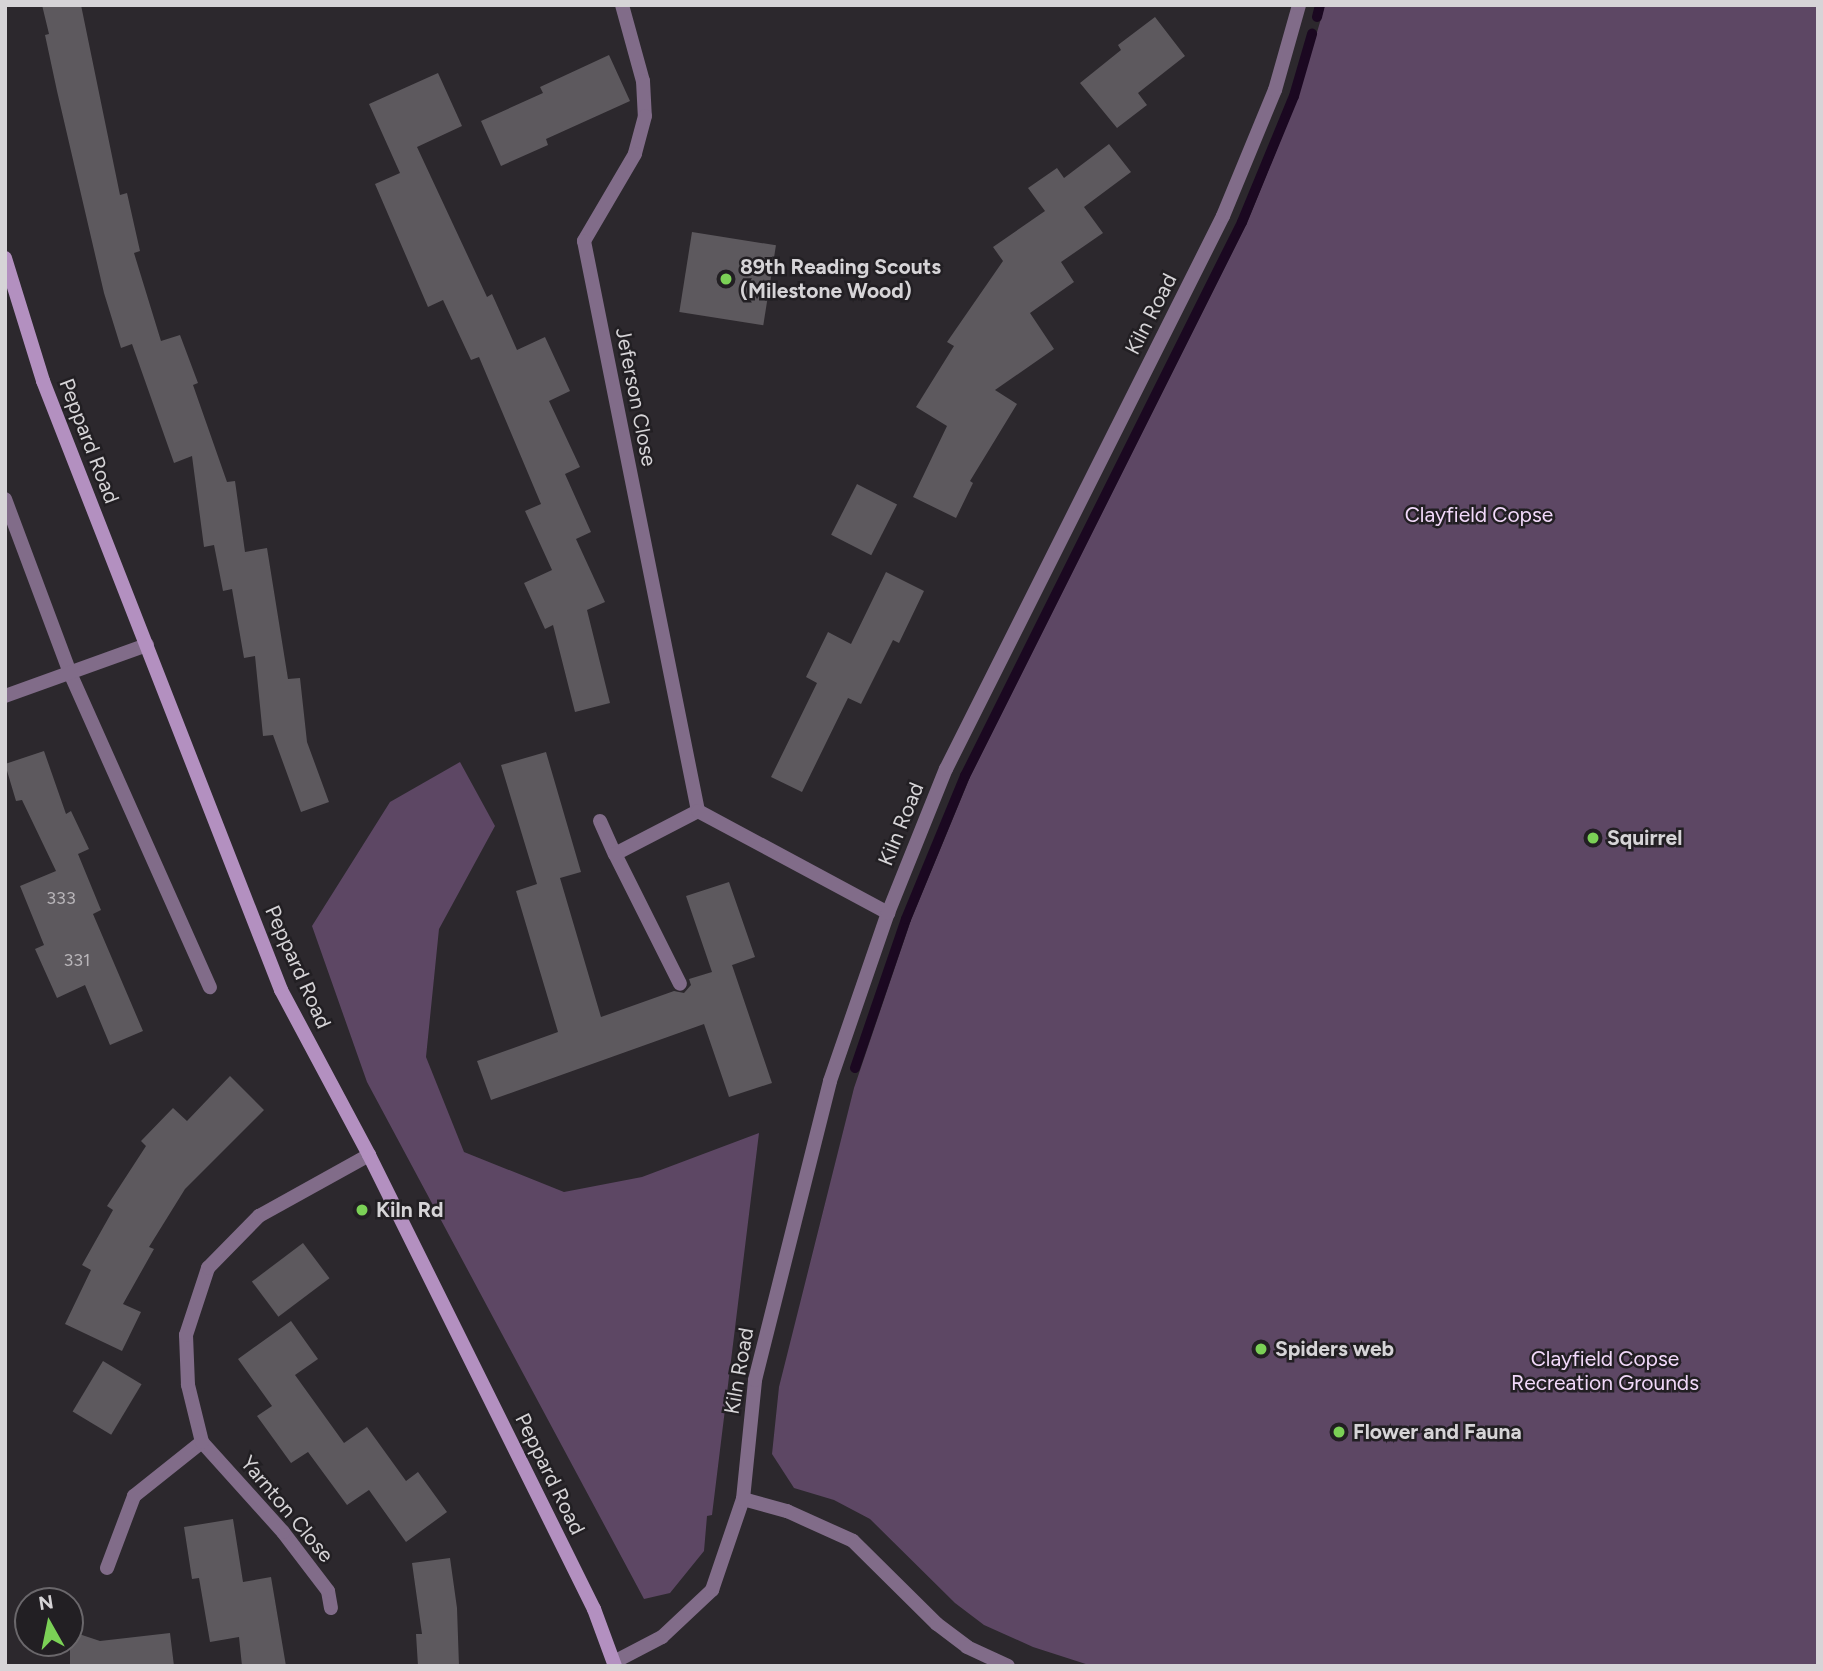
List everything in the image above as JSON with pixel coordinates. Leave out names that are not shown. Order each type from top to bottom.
[{"type":"main road","name":"Peppard Road","points":[[5,258],[43,381],[281,990],[369,1155],[594,1609],[615,1664]]},
{"type":"street","name":"Jeferson Close","points":[[622,5],[643,80],[645,116],[635,154],[584,241],[698,811]]},
{"type":"street","name":"Kiln Road","points":[[615,1664],[663,1637],[712,1590],[743,1499],[755,1380],[830,1081],[888,913],[946,769],[1223,216],[1275,90],[1299,5]]},
{"type":"street","points":[[5,499],[70,673],[210,986]]},
{"type":"street","points":[[5,696],[147,645]]},
{"type":"street","points":[[615,854],[698,811],[888,913]]},
{"type":"street","points":[[600,821],[680,984]]},
{"type":"street","name":"Yarnton Close","points":[[331,1608],[328,1591],[283,1532],[202,1442],[188,1385],[186,1335],[208,1268],[259,1216],[369,1155]]},
{"type":"street","points":[[107,1568],[134,1496],[202,1442]]},
{"type":"street","points":[[743,1499],[787,1511],[853,1541],[937,1625],[967,1647],[1008,1666]]},
{"type":"green space","name":"Clayfield Copse","points":[[1325,5],[1818,5],[1818,1666],[1092,1666],[1033,1647],[984,1625],[955,1603],[870,1519],[834,1500],[794,1488],[772,1454],[779,1387],[854,1088],[911,920],[970,777],[1247,223],[1298,97]]},
{"type":"green space","points":[[460,762],[495,826],[439,929],[426,1057],[464,1152],[564,1192],[642,1177],[759,1133],[712,1515],[707,1516],[704,1551],[670,1593],[644,1599],[367,1082],[312,926],[390,802]]},
{"type":"building","points":[[42,5],[81,5],[120,195],[127,193],[140,251],[134,253],[161,341],[180,335],[198,383],[193,385],[227,482],[235,481],[245,552],[267,548],[288,679],[300,678],[307,742],[329,802],[301,812],[273,735],[263,736],[255,656],[244,658],[232,589],[223,591],[214,545],[204,547],[192,456],[174,463],[132,344],[121,348],[104,293],[57,91],[45,35],[49,34]]},
{"type":"building","points":[[1155,17],[1185,56],[1138,93],[1147,105],[1117,128],[1080,83],[1121,50],[1118,45]]},
{"type":"building","points":[[609,55],[630,101],[546,139],[548,145],[501,166],[481,121],[543,93],[540,87]]},
{"type":"building","points":[[438,73],[462,126],[417,147],[487,297],[492,294],[517,350],[545,337],[570,391],[549,401],[580,467],[565,474],[591,532],[576,539],[605,602],[587,610],[610,703],[575,712],[553,625],[545,629],[524,583],[552,570],[525,511],[541,504],[479,357],[471,360],[443,300],[428,307],[375,184],[400,173],[369,104]]},
{"type":"building","points":[[1109,144],[1131,172],[1084,207],[1103,233],[1061,262],[1074,282],[1030,313],[1054,349],[995,390],[1017,404],[970,481],[973,483],[956,518],[913,497],[947,426],[916,407],[954,346],[947,342],[1003,261],[993,247],[1045,211],[1028,188],[1057,168],[1064,178]]},
{"type":"building","name":"89th Reading Scouts (Milestone Wood)","points":[[692,232],[776,245],[763,325],[679,312]]},
{"type":"building","points":[[857,484],[897,504],[871,555],[831,535]]},
{"type":"building","points":[[886,572],[924,591],[899,643],[893,640],[861,704],[848,698],[802,792],[771,777],[817,683],[806,677],[828,632],[851,644]]},
{"type":"building","points":[[44,751],[66,814],[71,811],[89,849],[78,854],[101,910],[93,914],[143,1031],[110,1045],[85,985],[57,998],[35,949],[44,945],[20,886],[56,871],[22,800],[16,801],[5,764]]},
{"type":"building","points":[[546,752],[581,872],[560,878],[601,1017],[674,991],[684,993],[691,985],[689,979],[712,972],[686,896],[729,882],[755,957],[732,965],[772,1083],[729,1097],[704,1024],[491,1100],[477,1061],[558,1032],[516,891],[537,884],[501,765]]},
{"type":"building","points":[[230,1076],[264,1110],[185,1189],[149,1247],[154,1249],[123,1304],[141,1312],[122,1351],[65,1324],[91,1270],[82,1265],[113,1210],[107,1206],[146,1146],[141,1141],[173,1108],[187,1121]]},
{"type":"building","points":[[303,1243],[329,1278],[278,1317],[252,1282]]},
{"type":"building","points":[[291,1321],[318,1359],[295,1375],[344,1443],[367,1427],[406,1481],[418,1472],[447,1512],[406,1542],[369,1490],[347,1505],[308,1452],[291,1463],[257,1416],[272,1406],[238,1359]]},
{"type":"building","points":[[103,1361],[142,1384],[111,1435],[73,1412]]},
{"type":"building","points":[[233,1519],[243,1582],[271,1577],[286,1666],[242,1666],[239,1637],[210,1642],[199,1578],[192,1579],[184,1527]]},
{"type":"building","points":[[450,1558],[457,1608],[459,1666],[418,1666],[416,1634],[422,1634],[412,1563]]},
{"type":"building","points":[[170,1633],[174,1666],[70,1666],[70,1657],[84,1657],[84,1636],[100,1641]]},
{"type":"waterway","points":[[1317,17],[1320,5]]},
{"type":"waterway","points":[[855,1068],[906,919],[965,776],[1242,222],[1294,96],[1312,34]]},
{"type":"place","name":"89th Reading Scouts (Milestone Wood)","points":[[726,279]]},
{"type":"place","name":"Squirrel","points":[[1593,838]]},
{"type":"place","name":"Kiln Rd","points":[[362,1210]]},
{"type":"place","name":"Spiders web","points":[[1261,1349]]},
{"type":"place","name":"Flower and Fauna","points":[[1339,1432]]},
{"type":"park label","name":"Clayfield Copse Recreation Grounds","points":[[1605,1371]]}]
